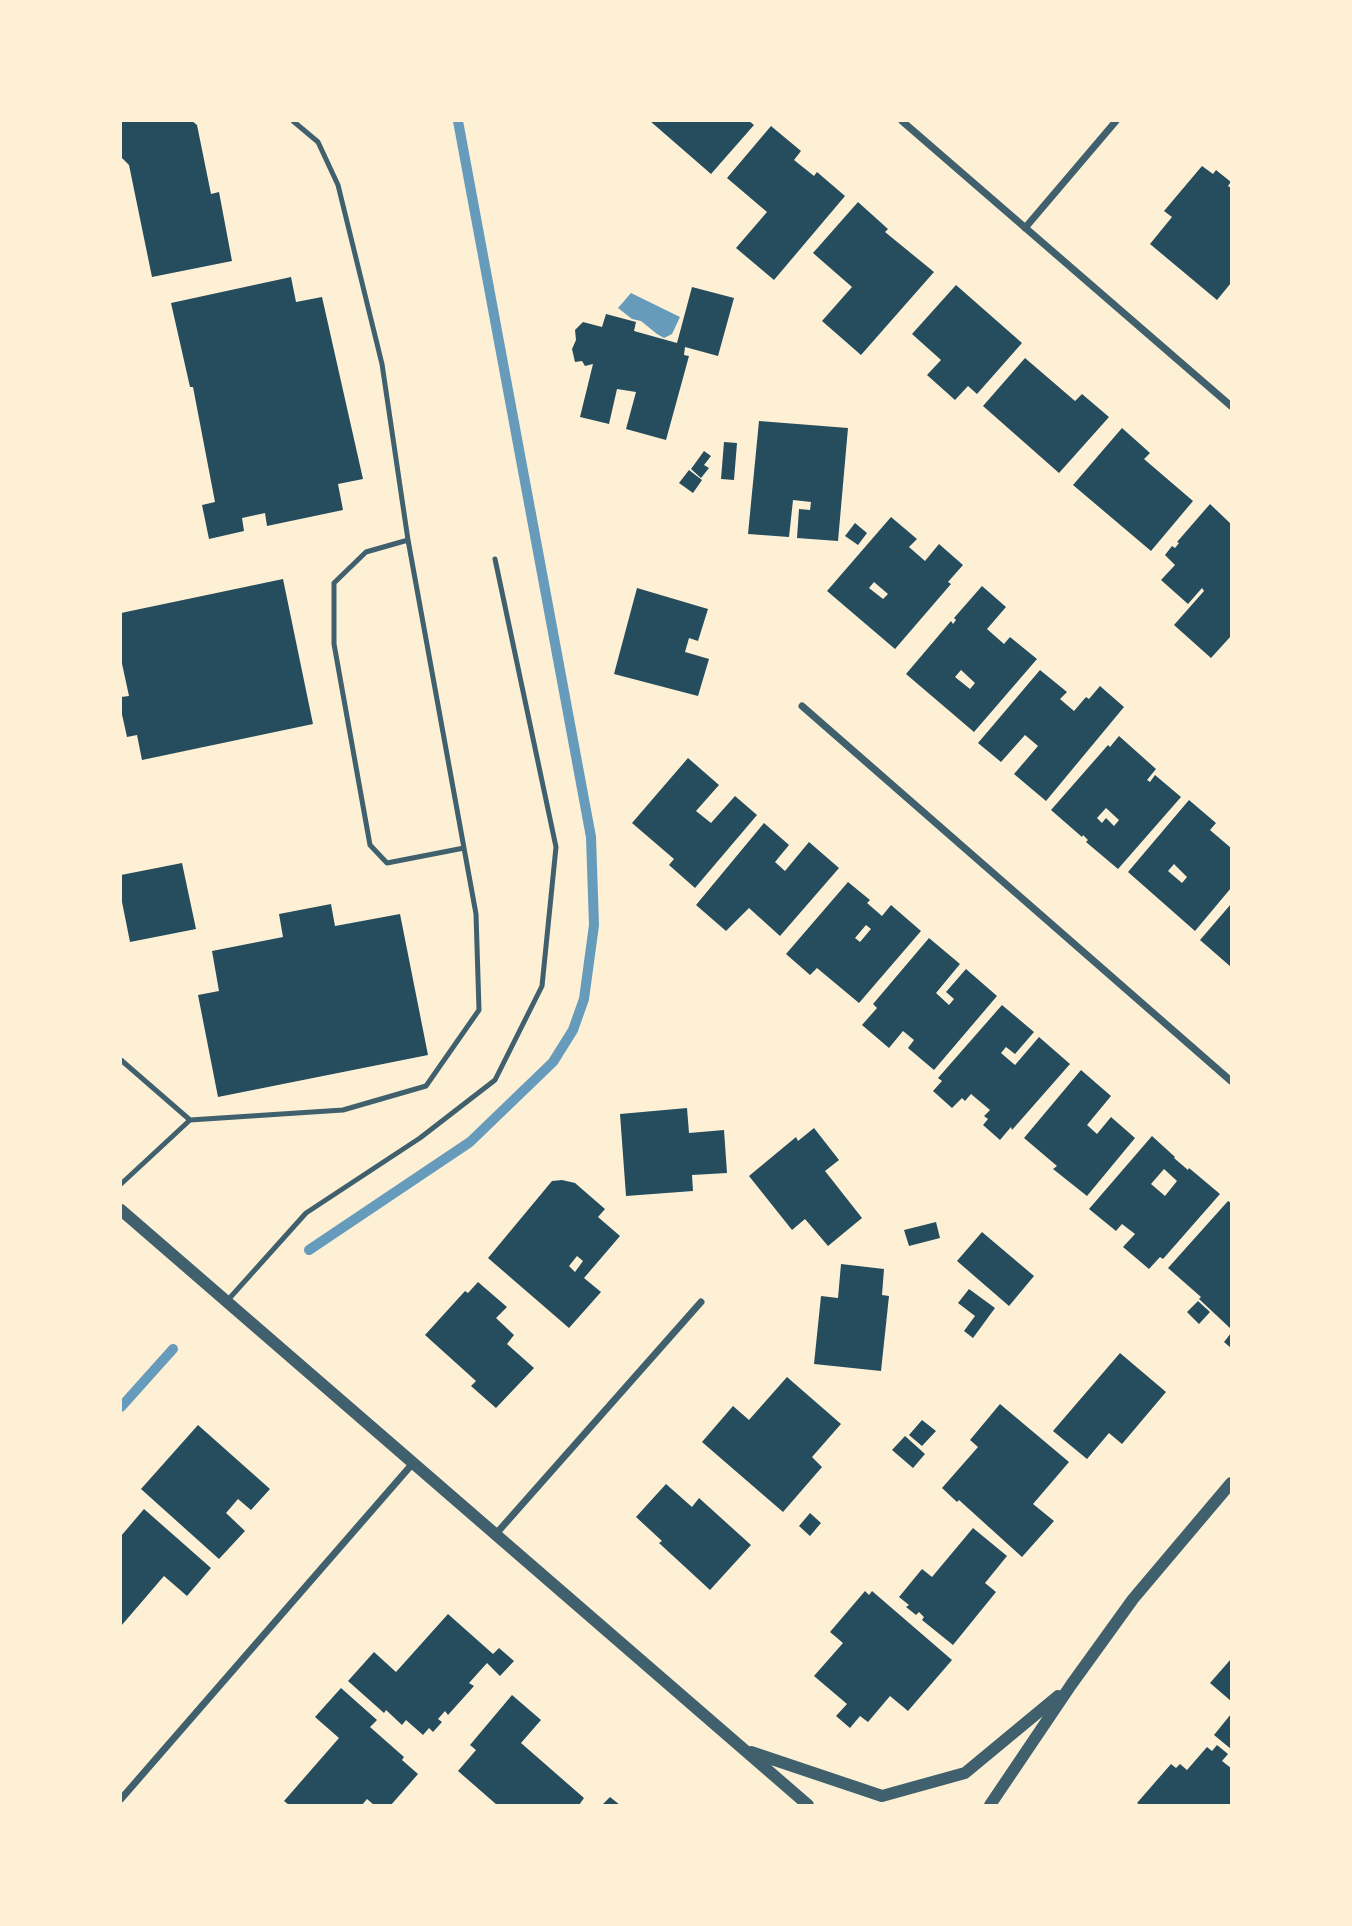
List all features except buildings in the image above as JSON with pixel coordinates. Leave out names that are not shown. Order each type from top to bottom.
[{"type":"street","points":[[902,121],[1231,406]]},
{"type":"street","points":[[1025,228],[1116,121]]},
{"type":"street","points":[[802,706],[1231,1081]]},
{"type":"street","points":[[121,1210],[808,1805]]},
{"type":"street","points":[[495,1535],[701,1303]]},
{"type":"street","points":[[121,1798],[414,1462]]},
{"type":"street","points":[[990,1805],[1133,1599],[1231,1483]]},
{"type":"street","points":[[744,1749],[882,1796],[965,1773],[1071,1685]]},
{"type":"lane","points":[[121,1184],[190,1120],[342,1110],[426,1086],[479,1010],[476,914],[408,540],[382,364],[338,184],[318,142],[293,121]]},
{"type":"lane","points":[[408,540],[366,552],[334,583],[334,644],[370,845],[387,863],[464,848]]},
{"type":"lane","points":[[227,1301],[306,1213],[421,1138],[495,1080],[542,986],[556,847],[495,559]]},
{"type":"lane","points":[[121,1060],[190,1120]]},
{"type":"water","points":[[631,293],[680,317],[672,334],[664,338],[618,308]]},
{"type":"waterway","points":[[309,1250],[470,1142],[553,1062],[573,1030],[584,999],[594,925],[591,837],[458,121]]},
{"type":"waterway","points":[[121,1407],[173,1349]]}]
